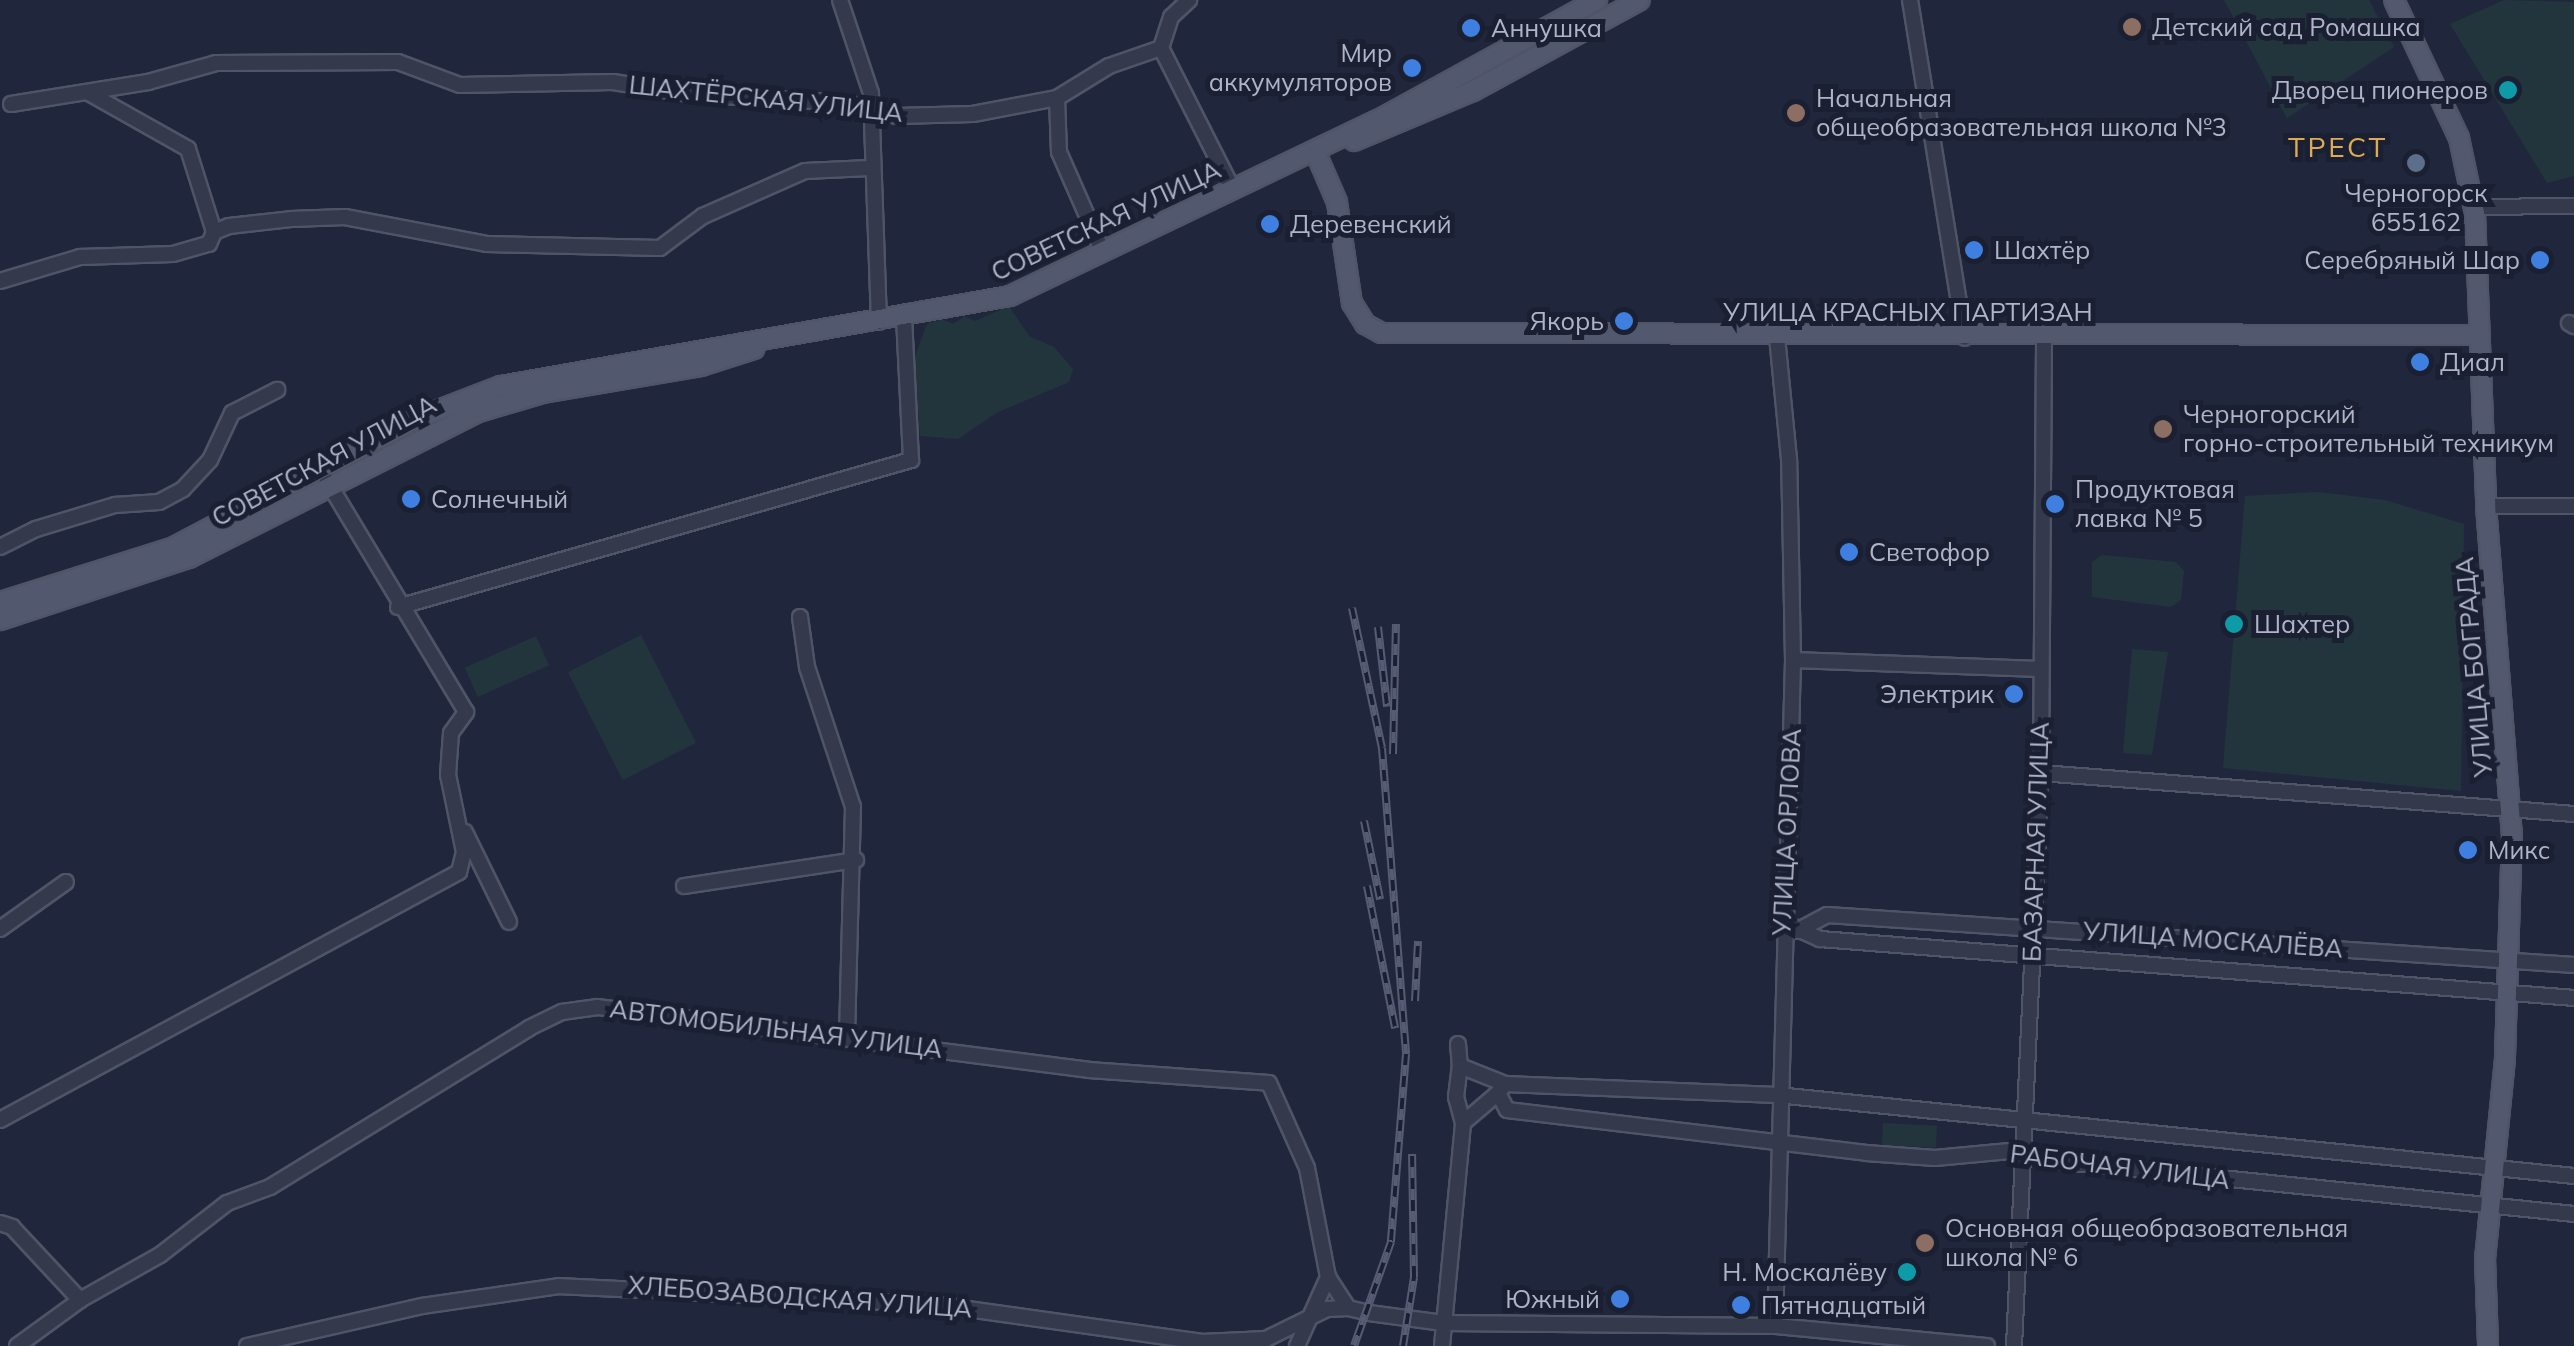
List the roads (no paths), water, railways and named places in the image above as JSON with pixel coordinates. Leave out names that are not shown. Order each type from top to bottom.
[{"type":"main road","name":"СОВЕТСКАЯ УЛИЦА","points":[[0,620],[154,573],[501,386],[904,319],[1010,296],[1315,151],[1597,0]]},
{"type":"main road","name":"СОВЕТСКАЯ УЛИЦА","points":[[1315,151],[1384,132],[1473,91],[1640,0]]},
{"type":"main road","name":"УЛИЦА БОГРАДА","points":[[2394,0],[2459,138],[2474,207],[2486,506],[2510,811],[2508,994],[2488,1204],[2488,1346]]},
{"type":"main road","name":"УЛИЦА КРАСНЫХ ПАРТИЗАН","points":[[1315,151],[1337,202],[1352,303],[1365,324],[1381,334],[1966,338],[2480,335]]},
{"type":"main road","name":"СОВЕТСКАЯ УЛИЦА","points":[[0,602],[174,546],[326,479]]},
{"type":"street","points":[[840,0],[866,70],[879,322]]},
{"type":"street","points":[[1189,0],[1171,17],[1161,48],[1233,190]]},
{"type":"street","points":[[1910,0],[1966,338]]},
{"type":"street","name":"ШАХТЁРСКАЯ УЛИЦА","points":[[11,104],[216,63],[398,62],[460,85],[612,82],[848,103],[870,114],[973,114],[1057,98],[1109,66],[1161,48]]},
{"type":"street","points":[[0,281],[80,257],[173,254],[209,244],[214,232],[188,149],[86,91]]},
{"type":"street","points":[[1057,98],[1059,152],[1103,252]]},
{"type":"street","points":[[214,232],[345,217],[486,244],[660,248],[683,227],[806,171],[869,168]]},
{"type":"street","points":[[2474,207],[2574,206]]},
{"type":"street","points":[[398,607],[912,460],[904,319]]},
{"type":"street","name":"УЛИЦА ОРЛОВА","points":[[1775,1326],[1780,1140],[1777,1095],[1794,660],[1789,459],[1777,337]]},
{"type":"street","name":"БАЗАРНАЯ УЛИЦА","points":[[2014,1346],[2041,772],[2044,338]]},
{"type":"street","points":[[0,547],[36,529],[115,505],[159,502],[183,490],[210,460],[232,413],[277,390]]},
{"type":"street","points":[[326,479],[398,607],[466,712],[452,733],[448,775],[460,822],[509,922]]},
{"type":"street","points":[[2486,506],[2574,506]]},
{"type":"street","points":[[800,616],[806,667],[853,807],[856,860],[847,900],[847,1037]]},
{"type":"street","points":[[1794,660],[2040,669]]},
{"type":"street","points":[[2041,772],[2574,814]]},
{"type":"street","points":[[0,1120],[458,872],[460,822]]},
{"type":"street","points":[[684,886],[856,860]]},
{"type":"street","points":[[0,929],[66,882]]},
{"type":"street","name":"УЛИЦА МОСКАЛЁВА","points":[[1796,931],[1826,915],[2574,966]]},
{"type":"street","name":"УЛИЦА МОСКАЛЁВА","points":[[1782,922],[1820,940],[2574,998]]},
{"type":"street","name":"АВТОМОБИЛЬНАЯ УЛИЦА","points":[[17,1346],[80,1300],[160,1255],[227,1203],[270,1187],[562,1012],[598,1007],[1089,1070],[1269,1083],[1307,1168],[1328,1276]]},
{"type":"street","points":[[1442,1346],[1462,1124],[1456,1097],[1458,1044]]},
{"type":"street","points":[[1460,1066],[1501,1088],[1462,1124]]},
{"type":"street","name":"РАБОЧАЯ УЛИЦА","points":[[2574,1176],[1777,1095],[1501,1088],[1508,1110],[1936,1158],[2024,1153],[2064,1162],[2574,1214]]},
{"type":"street","points":[[0,1224],[12,1227],[80,1300]]},
{"type":"street","points":[[1328,1276],[1348,1308],[1443,1323],[1775,1326],[1987,1346]]},
{"type":"street","points":[[1297,1346],[1328,1276]]},
{"type":"street","name":"ХЛЕБОЗАВОДСКАЯ УЛИЦА","points":[[247,1346],[422,1306],[558,1286],[932,1304],[1202,1342],[1266,1339],[1311,1316],[1348,1308]]},
{"type":"railway","points":[[1352,608],[1382,748],[1406,1054],[1391,1242],[1354,1346]]},
{"type":"railway","points":[[1393,754],[1396,624]]},
{"type":"railway","points":[[1378,627],[1387,706]]},
{"type":"railway","points":[[1364,821],[1380,899]]},
{"type":"railway","points":[[1367,886],[1395,1028]]},
{"type":"railway","points":[[1415,1001],[1418,941]]},
{"type":"railway","points":[[1403,1346],[1414,1277],[1412,1154]]},
{"type":"place","name":"Детский сад Ромашка","points":[[2132,27]]},
{"type":"place","name":"Аннушка","points":[[1471,28]]},
{"type":"place","name":"Мир аккумуляторов","points":[[1412,68]]},
{"type":"place","name":"Дворец пионеров","points":[[2508,90]]},
{"type":"place","name":"Начальная общеобразовательная школа №3","points":[[1796,113]]},
{"type":"place","name":"Черногорск 655162","points":[[2416,163]]},
{"type":"place","name":"Деревенский","points":[[1270,224]]},
{"type":"place","name":"Шахтёр","points":[[1974,250]]},
{"type":"place","name":"Серебряный Шар","points":[[2540,260]]},
{"type":"place","name":"Якорь","points":[[1624,321]]},
{"type":"place","name":"Диал","points":[[2420,362]]},
{"type":"place","name":"Черногорский горно-строительный техникум","points":[[2163,429]]},
{"type":"place","name":"Солнечный","points":[[411,499]]},
{"type":"place","name":"Продуктовая лавка № 5","points":[[2055,504]]},
{"type":"place","name":"Светофор","points":[[1849,552]]},
{"type":"place","name":"Шахтер","points":[[2234,624]]},
{"type":"place","name":"Электрик","points":[[2014,694]]},
{"type":"place","name":"Микс","points":[[2468,850]]},
{"type":"place","name":"Основная общеобразовательная школа № 6","points":[[1925,1243]]},
{"type":"place","name":"Н. Москалёву","points":[[1907,1272]]},
{"type":"place","name":"Южный","points":[[1620,1299]]},
{"type":"place","name":"Пятнадцатый","points":[[1741,1305]]},
{"type":"district","name":"ТРЕСТ","points":[[2338,147]]}]
